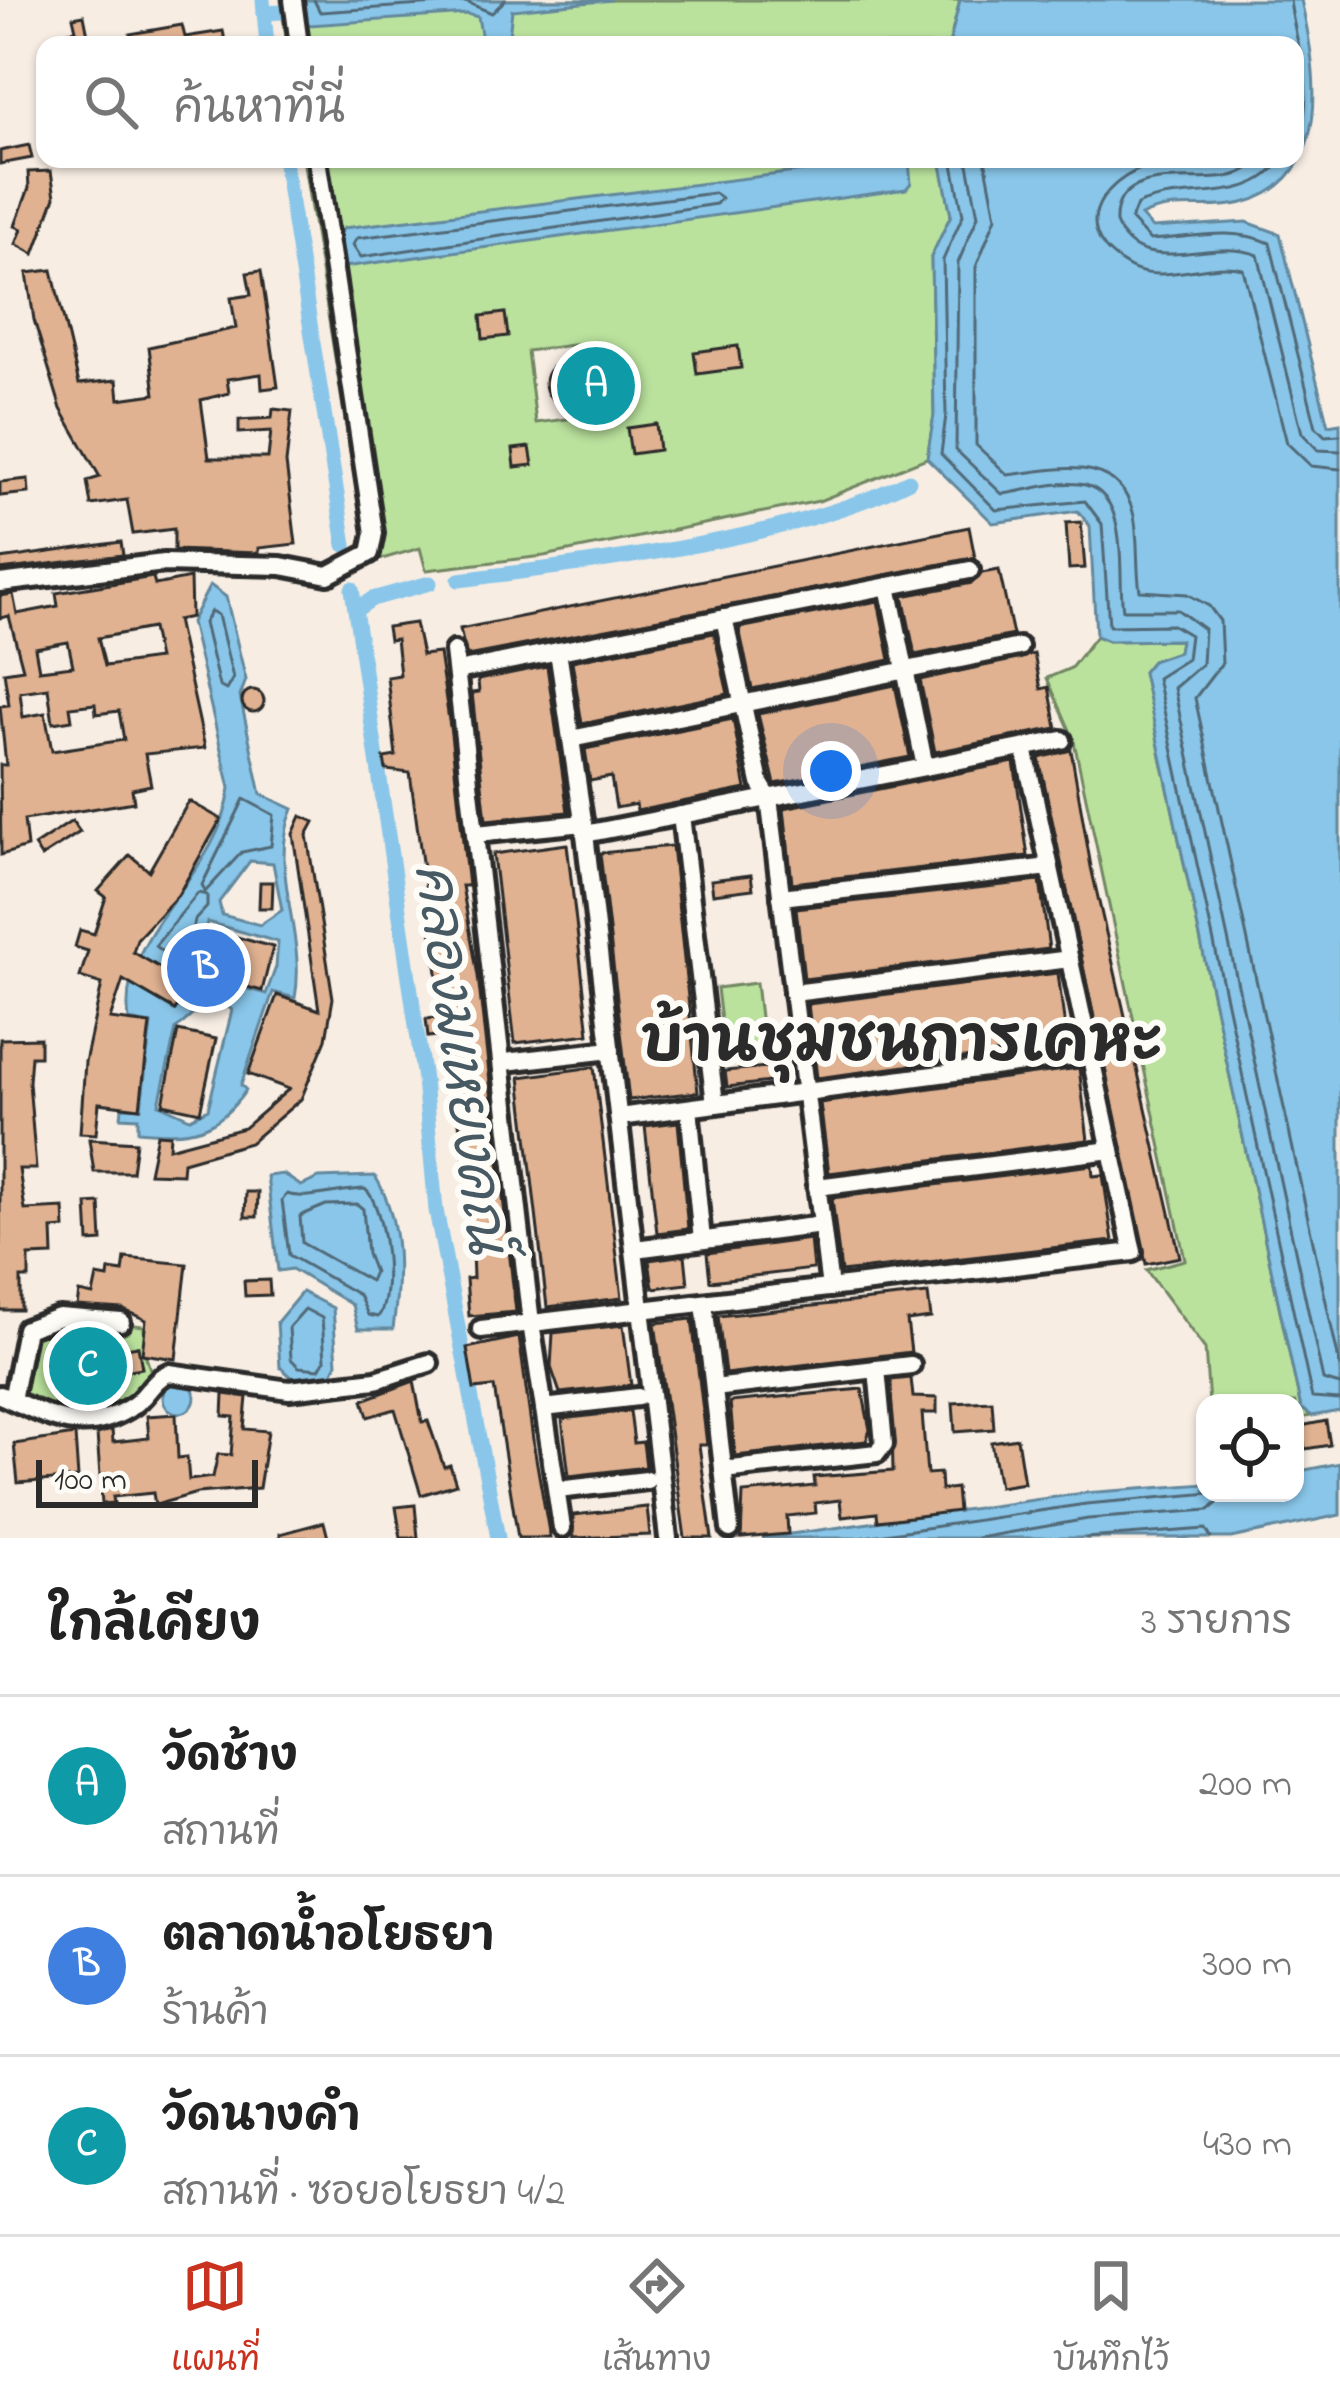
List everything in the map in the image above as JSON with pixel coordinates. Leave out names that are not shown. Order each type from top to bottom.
[{"type":"street","points":[[292,0],[298,36]]},
{"type":"street","points":[[0,583],[164,562],[281,566],[328,575],[361,562],[374,543],[318,168]]},
{"type":"street","points":[[457,671],[970,570]]},
{"type":"street","points":[[888,586],[925,767]]},
{"type":"street","points":[[724,618],[760,783],[769,798],[830,1288]]},
{"type":"street","points":[[571,740],[1019,647]]},
{"type":"street","points":[[454,651],[505,1062],[531,1323],[562,1528]]},
{"type":"street","points":[[558,651],[584,829],[667,1530]]},
{"type":"street","points":[[476,835],[584,829],[681,815],[1062,740]]},
{"type":"street","points":[[481,1329],[1133,1252],[1024,748]]},
{"type":"street","points":[[681,815],[715,1105]]},
{"type":"street","points":[[781,897],[1050,867]]},
{"type":"street","points":[[793,992],[1070,959]]},
{"type":"street","points":[[505,1062],[611,1050]]},
{"type":"street","points":[[619,1117],[1090,1054]]},
{"type":"street","points":[[689,1108],[702,1240]]},
{"type":"street","points":[[817,1187],[1111,1150]]},
{"type":"street","points":[[635,1249],[822,1225]]},
{"type":"street","points":[[704,1303],[730,1529]]},
{"type":"street","points":[[121,1322],[58,1317],[26,1329],[5,1397],[35,1415],[86,1424],[134,1405],[164,1374],[306,1389],[376,1380],[429,1363]]},
{"type":"street","points":[[714,1388],[911,1365]]},
{"type":"street","points":[[723,1470],[877,1453],[884,1444],[877,1369]]},
{"type":"street","points":[[544,1408],[638,1397]]},
{"type":"street","points":[[557,1490],[647,1480]]},
{"type":"green space","points":[[281,0],[960,0],[951,36],[286,36]]},
{"type":"green space","points":[[304,168],[942,168],[951,215],[931,257],[934,415],[927,458],[819,501],[544,556],[426,570],[420,548],[368,563]],"holes":[[[595,342],[605,414],[536,423],[527,351]]]},
{"type":"green space","points":[[1096,636],[1108,641],[1180,640],[1178,652],[1152,661],[1143,672],[1298,1394],[1208,1394],[1205,1349],[1146,1270],[1185,1260],[1073,737],[1047,678],[1071,668]]},
{"type":"green space","points":[[756,983],[764,1051],[725,1055],[717,988]]},
{"type":"green space","points":[[70,1318],[144,1326],[145,1354],[154,1381],[117,1408],[40,1414],[22,1396],[25,1354],[41,1331]]},
{"type":"water","points":[[302,0],[612,0],[512,10],[509,36],[481,36],[478,17],[467,14],[310,25],[303,21]]},
{"type":"water","points":[[960,0],[1301,0],[1314,88],[1313,118],[1304,150],[1304,36],[951,36]]},
{"type":"water","points":[[828,168],[910,168],[911,183],[906,189],[344,267],[339,235],[344,228]]},
{"type":"water","points":[[942,168],[1294,168],[1273,190],[1243,203],[1166,208],[1141,216],[1152,228],[1247,222],[1280,234],[1328,425],[1340,423],[1340,1411],[1312,1416],[1304,1410],[1304,1394],[1298,1394],[1143,672],[1152,661],[1178,652],[1180,640],[1108,641],[1096,636],[1090,526],[1078,511],[993,523],[927,458],[934,415],[931,257],[951,215]]},
{"type":"water","points":[[210,585],[226,597],[246,680],[240,696],[261,794],[293,809],[284,854],[296,950],[295,998],[273,992],[241,1085],[246,1090],[224,1115],[187,1132],[138,1131],[138,1118],[121,1117],[122,1107],[141,1108],[151,1024],[129,1020],[129,988],[153,931],[208,850],[230,788],[191,622]],"holes":[[[250,861],[273,863],[282,910],[260,925],[222,915],[219,902]],[[207,922],[278,942],[276,967],[266,994],[196,975]],[[189,985],[174,1010],[133,986]],[[214,996],[232,1010],[208,1109],[190,1118],[159,1104],[176,1029]]]},
{"type":"water","points":[[283,1174],[301,1186],[319,1178],[375,1176],[395,1231],[398,1270],[393,1329],[358,1329],[352,1305],[292,1269],[278,1271],[267,1176]]},
{"type":"water","points":[[302,1292],[333,1308],[337,1363],[328,1382],[294,1379],[280,1367],[277,1322]]},
{"type":"water","points":[[179,1381],[190,1386],[195,1397],[190,1408],[179,1413],[168,1408],[163,1397],[168,1386]]},
{"type":"water","points":[[1340,1463],[1340,1515],[1231,1538],[762,1538],[1084,1493],[1196,1485],[1196,1502],[1304,1502],[1304,1470]]},
{"type":"building","points":[[84,15],[88,36],[65,36],[64,32],[76,30],[73,17]]},
{"type":"building","points":[[182,25],[185,36],[130,36]]},
{"type":"building","points":[[29,145],[32,158],[0,164],[0,151]]},
{"type":"building","points":[[51,171],[55,197],[34,254],[16,244],[22,229],[15,226],[29,188],[28,172]]},
{"type":"building","points":[[52,270],[79,384],[117,380],[119,399],[155,394],[149,347],[236,328],[231,298],[251,295],[247,273],[261,271],[278,387],[262,389],[261,374],[227,379],[229,393],[201,400],[209,458],[268,458],[271,431],[239,433],[239,420],[272,418],[273,409],[292,411],[286,463],[296,544],[259,548],[259,553],[174,550],[174,529],[133,534],[127,500],[91,505],[87,481],[100,477],[61,409],[34,320],[27,273]]},
{"type":"building","points":[[505,313],[508,336],[483,339],[481,316]]},
{"type":"building","points":[[738,346],[741,368],[697,374],[694,352]]},
{"type":"building","points":[[566,362],[581,368],[587,383],[581,398],[566,404],[551,398],[545,383],[551,368]]},
{"type":"building","points":[[656,424],[659,450],[631,454],[627,428]]},
{"type":"building","points":[[530,447],[533,465],[515,467],[513,449]]},
{"type":"building","points":[[28,479],[29,493],[0,496],[0,482]]},
{"type":"building","points":[[1081,522],[1085,568],[1069,569],[1066,523]]},
{"type":"building","points":[[969,527],[975,558],[467,656],[460,629]]},
{"type":"building","points":[[121,542],[123,555],[0,570],[0,559]]},
{"type":"building","points":[[999,570],[1013,635],[915,655],[903,596],[972,583],[982,573]]},
{"type":"building","points":[[153,577],[155,585],[190,578],[191,617],[177,620],[205,748],[145,754],[151,785],[132,789],[134,802],[24,820],[27,847],[1,855],[0,765],[6,765],[0,706],[9,705],[4,672],[23,669],[9,616],[0,618],[0,596],[13,594],[17,614],[58,606],[56,593]],"holes":[[[152,628],[158,659],[105,666],[98,638]],[[68,642],[73,666],[39,670],[35,648]],[[48,688],[53,723],[72,720],[70,707],[95,704],[96,714],[119,711],[124,740],[52,751],[45,713],[23,717],[20,692]]]},
{"type":"building","points":[[878,601],[890,660],[752,689],[739,628]]},
{"type":"building","points":[[415,623],[422,655],[439,653],[451,734],[468,886],[462,886],[478,976],[516,1312],[469,1316],[466,1279],[473,1278],[470,1196],[446,1035],[428,1037],[426,1019],[443,1017],[410,773],[386,770],[384,758],[396,756],[387,677],[400,675],[396,639],[389,640],[387,627]]},
{"type":"building","points":[[714,633],[728,694],[582,724],[572,661]]},
{"type":"building","points":[[1034,654],[1041,689],[1049,687],[1057,728],[935,752],[920,680]]},
{"type":"building","points":[[547,666],[568,812],[486,820],[472,693],[479,692],[478,680]]},
{"type":"building","points":[[895,685],[910,757],[775,784],[758,714]]},
{"type":"building","points":[[253,690],[264,701],[253,712],[242,701]]},
{"type":"building","points":[[733,719],[746,789],[637,811],[636,804],[616,808],[611,777],[590,781],[585,749]]},
{"type":"building","points":[[1071,750],[1091,867],[1180,1257],[1146,1264],[1039,758]]},
{"type":"building","points":[[1014,762],[1028,856],[792,883],[784,808]]},
{"type":"building","points":[[189,801],[221,819],[178,895],[137,939],[133,952],[190,985],[175,1010],[123,980],[110,1019],[150,1024],[140,1108],[99,1103],[96,1134],[80,1133],[85,1062],[102,984],[80,977],[88,951],[75,947],[80,930],[94,934],[106,897],[98,891],[130,855],[149,871]]},
{"type":"building","points":[[301,816],[314,822],[307,835],[333,998],[326,1039],[301,1099],[250,1143],[183,1162],[182,1174],[149,1173],[157,1134],[170,1135],[169,1148],[244,1128],[289,1089],[248,1074],[277,995],[319,1010],[293,834]]},
{"type":"building","points":[[72,821],[80,832],[41,857],[34,846]]},
{"type":"building","points":[[567,844],[589,1034],[515,1043],[493,854]]},
{"type":"building","points":[[672,846],[698,1092],[629,1100],[600,853]]},
{"type":"building","points":[[751,875],[753,889],[713,894],[711,880]]},
{"type":"building","points":[[1040,881],[1049,949],[804,979],[796,908]]},
{"type":"building","points":[[260,882],[273,882],[272,908],[259,908]]},
{"type":"building","points":[[211,930],[273,947],[262,991],[199,974]]},
{"type":"building","points":[[1058,973],[1067,1044],[817,1078],[808,1004]]},
{"type":"building","points":[[178,1031],[216,1039],[200,1112],[163,1104]]},
{"type":"building","points":[[40,1038],[40,1056],[31,1056],[29,1082],[36,1169],[19,1169],[25,1210],[64,1208],[65,1228],[52,1229],[53,1255],[29,1256],[29,1278],[21,1278],[21,1310],[0,1310],[0,1039]]},
{"type":"building","points":[[594,1067],[622,1298],[547,1307],[520,1077]]},
{"type":"building","points":[[768,1067],[770,1082],[727,1087],[725,1071]]},
{"type":"building","points":[[1079,1068],[1088,1140],[829,1173],[820,1103]]},
{"type":"building","points":[[678,1122],[688,1229],[657,1233],[645,1126]]},
{"type":"building","points":[[89,1139],[136,1142],[132,1172],[94,1172]]},
{"type":"building","points":[[1092,1165],[1093,1176],[1103,1175],[1113,1241],[841,1272],[832,1198]]},
{"type":"building","points":[[246,1192],[258,1192],[257,1217],[245,1217]]},
{"type":"building","points":[[100,1203],[102,1241],[89,1242],[87,1204]]},
{"type":"building","points":[[810,1239],[813,1269],[710,1281],[707,1253]]},
{"type":"building","points":[[685,1255],[688,1284],[653,1288],[649,1260]]},
{"type":"building","points":[[125,1258],[187,1264],[176,1359],[142,1354],[146,1320],[122,1309],[77,1306],[79,1292],[93,1295],[97,1276],[108,1278],[109,1270],[123,1272]]},
{"type":"building","points":[[269,1280],[270,1295],[245,1296],[244,1281]]},
{"type":"building","points":[[928,1294],[931,1318],[907,1321],[911,1352],[725,1374],[718,1316]]},
{"type":"building","points":[[692,1319],[707,1445],[699,1445],[712,1538],[685,1538],[655,1323]]},
{"type":"building","points":[[623,1325],[631,1385],[560,1393],[551,1367],[553,1333]]},
{"type":"building","points":[[519,1337],[550,1538],[518,1538],[494,1387],[474,1389],[467,1348]]},
{"type":"building","points":[[138,1346],[142,1368],[100,1375],[96,1353]]},
{"type":"building","points":[[72,1355],[77,1382],[49,1387],[44,1360]]},
{"type":"building","points":[[911,1378],[913,1397],[937,1398],[937,1413],[922,1413],[927,1474],[940,1473],[941,1490],[956,1488],[958,1511],[878,1521],[877,1513],[842,1517],[840,1500],[815,1503],[816,1513],[787,1516],[788,1534],[741,1538],[743,1493],[815,1486],[814,1477],[893,1471],[891,1380]]},
{"type":"building","points":[[414,1381],[422,1422],[428,1421],[444,1467],[450,1465],[456,1484],[421,1495],[395,1409],[368,1417],[363,1400]]},
{"type":"building","points":[[862,1389],[870,1430],[866,1441],[735,1456],[730,1402]]},
{"type":"building","points":[[224,1394],[247,1397],[244,1429],[268,1431],[259,1488],[197,1493],[155,1505],[153,1493],[113,1497],[114,1503],[102,1504],[97,1434],[112,1430],[113,1442],[149,1438],[147,1416],[176,1414],[178,1458],[187,1457],[189,1480],[213,1477],[218,1454],[231,1455],[234,1417],[223,1416]]},
{"type":"building","points":[[992,1401],[994,1429],[955,1432],[953,1403]]},
{"type":"building","points":[[630,1411],[634,1443],[643,1442],[646,1467],[569,1476],[562,1419]]},
{"type":"building","points":[[1326,1421],[1330,1445],[1305,1449],[1304,1425]]},
{"type":"building","points":[[75,1435],[78,1478],[18,1483],[14,1444]]},
{"type":"building","points":[[1017,1438],[1024,1483],[999,1487],[991,1442]]},
{"type":"building","points":[[415,1505],[418,1538],[401,1538],[396,1507]]},
{"type":"building","points":[[647,1507],[650,1535],[573,1538],[573,1515]]},
{"type":"building","points":[[324,1522],[328,1538],[280,1538],[280,1534]]},
{"type":"waterway","name":"คลองมเหยงคณ์","points":[[263,0],[266,36]]},
{"type":"waterway","points":[[264,13],[282,12]]},
{"type":"waterway","name":"คลองมเหยงคณ์","points":[[285,168],[345,545]]},
{"type":"waterway","points":[[459,580],[629,557],[750,534],[808,519],[909,481]]},
{"type":"waterway","points":[[356,610],[372,599],[430,583]]},
{"type":"waterway","name":"คลองมเหยงคณ์","points":[[352,589],[424,1080],[436,1210],[498,1538]]},
{"type":"place","name":"วัดช้าง","points":[[596,386]]},
{"type":"place","name":"ตลาดน้ำอโยธยา","points":[[206,968]]},
{"type":"place","name":"วัดนางคำ","points":[[88,1366]]},
{"type":"district","name":"บ้านชุมชนการเคหะ","points":[[902,1039]]}]
